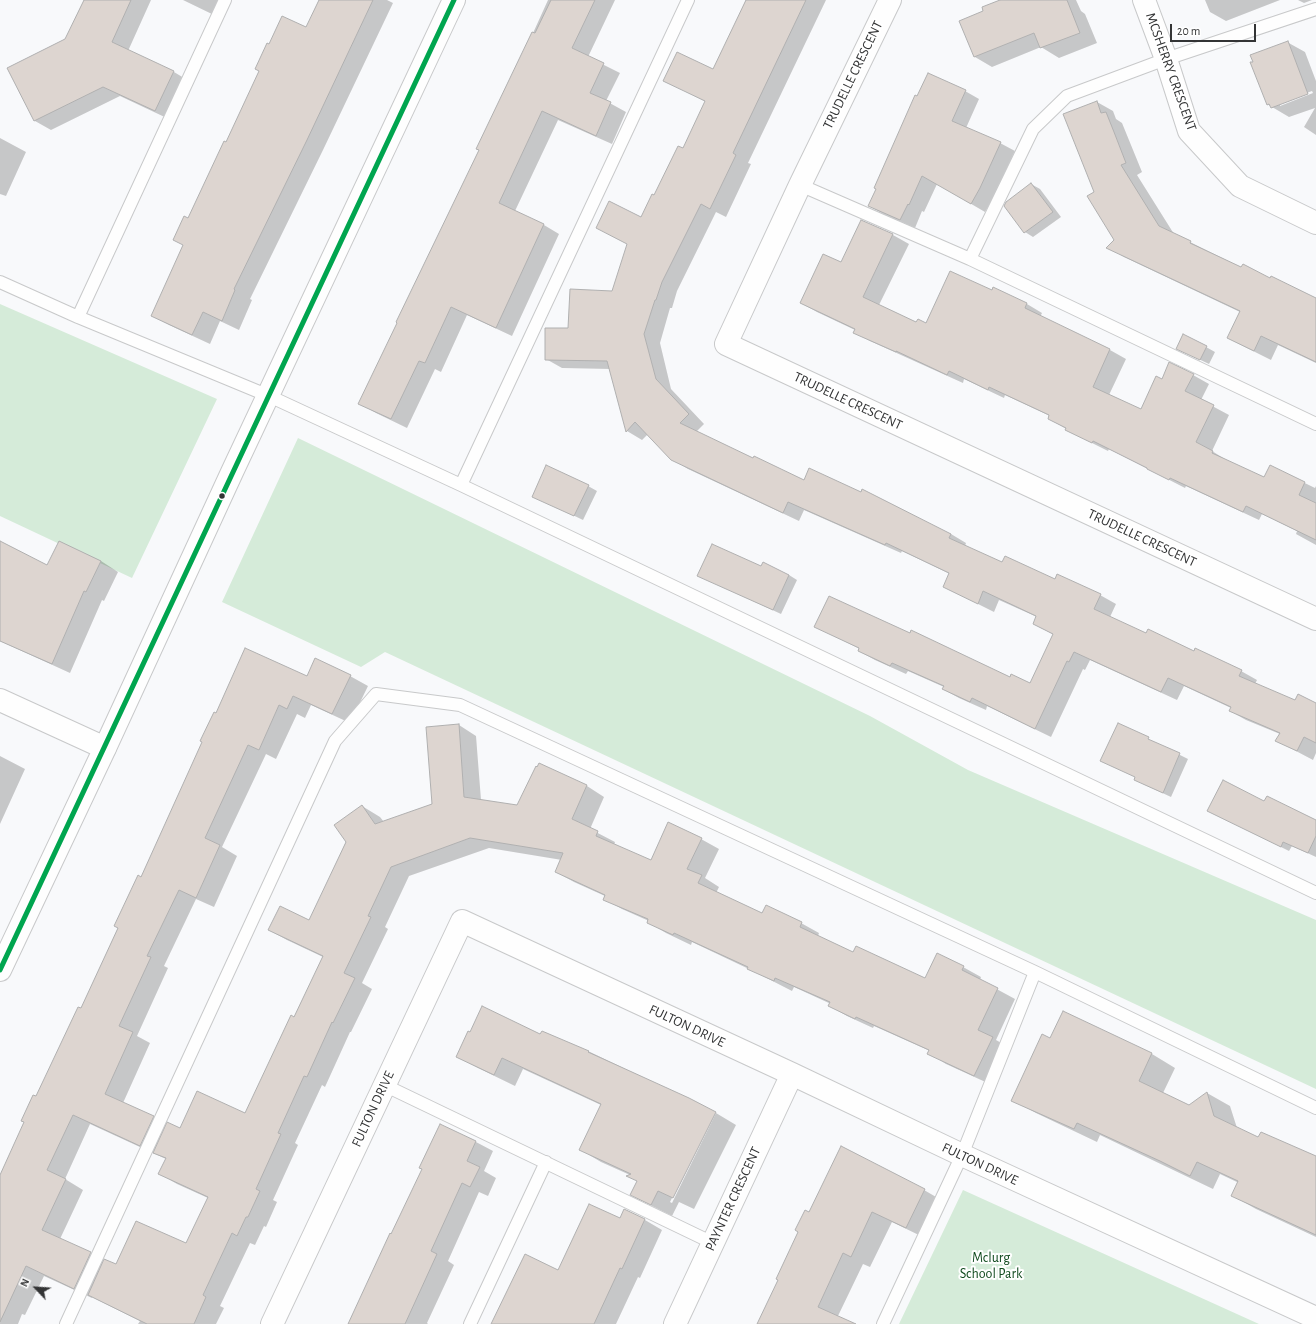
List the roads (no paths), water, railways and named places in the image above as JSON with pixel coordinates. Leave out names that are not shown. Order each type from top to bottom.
[{"type":"street","points":[[0,970],[106,748],[233,470],[454,0]]},
{"type":"street","name":"TRUDELLE CRESCENT","points":[[890,0],[800,185],[726,344],[1316,619]]},
{"type":"street","name":"MCSHERRY CRESCENT","points":[[1144,0],[1166,59],[1189,131],[1240,186],[1316,223]]},
{"type":"street","points":[[0,700],[106,748]]},
{"type":"street","name":"FULTON DRIVE","points":[[272,1324],[462,921],[792,1074],[962,1155],[1316,1318]]},
{"type":"street","name":"PAYNTER CRESCENT","points":[[675,1324],[792,1074]]},
{"type":"lane","points":[[78,317],[225,0]]},
{"type":"lane","points":[[461,485],[688,0]]},
{"type":"lane","points":[[970,259],[1033,129],[1067,96],[1166,59],[1313,14]]},
{"type":"lane","points":[[800,185],[970,259],[1316,424]]},
{"type":"lane","points":[[0,282],[78,317],[269,396],[461,485],[1316,893]]},
{"type":"lane","points":[[66,1324],[335,741],[376,694],[460,705],[1035,972],[1316,1108]]},
{"type":"lane","points":[[883,1324],[962,1155],[1035,972]]},
{"type":"lane","points":[[384,1086],[713,1243]]},
{"type":"lane","points":[[470,1324],[546,1162]]},
{"type":"park label","name":"Mclurg School Park","points":[[991,1266]]}]
